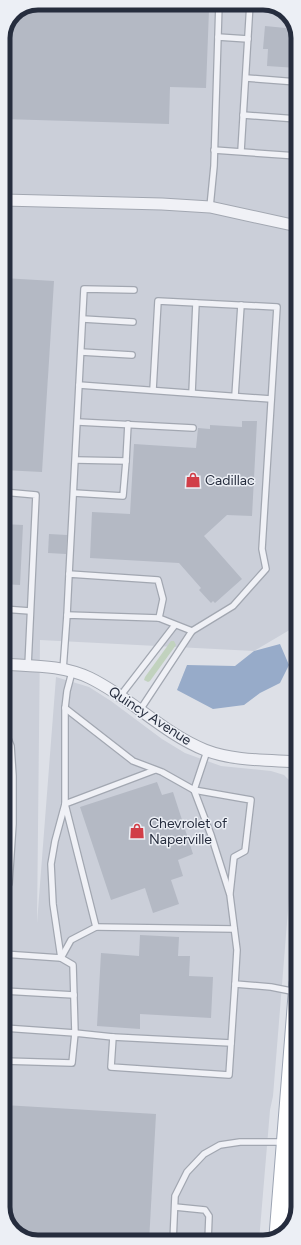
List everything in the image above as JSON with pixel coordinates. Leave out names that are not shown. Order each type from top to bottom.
[{"type":"main road","points":[[283,1226],[286,1142],[291,1078]]},
{"type":"street","points":[[10,200],[162,204],[210,207],[291,224]]},
{"type":"street","name":"Quincy Avenue","points":[[10,665],[68,671],[88,677],[121,696],[174,734],[207,751],[238,758],[291,762]]},
{"type":"lane","points":[[210,207],[214,150],[219,10]]},
{"type":"lane","points":[[241,151],[250,10]]},
{"type":"lane","points":[[218,37],[248,39]]},
{"type":"lane","points":[[246,78],[291,82]]},
{"type":"lane","points":[[243,115],[291,119]]},
{"type":"lane","points":[[214,150],[291,155]]},
{"type":"lane","points":[[96,927],[65,804],[64,708],[68,671],[67,614],[84,289],[134,290]]},
{"type":"lane","points":[[140,710],[192,631],[233,606],[266,569],[262,549],[277,307],[158,301],[153,390]]},
{"type":"lane","points":[[192,393],[196,303]]},
{"type":"lane","points":[[235,396],[241,305]]},
{"type":"lane","points":[[83,319],[134,322]]},
{"type":"lane","points":[[81,352],[132,355]]},
{"type":"lane","points":[[80,385],[271,399]]},
{"type":"lane","points":[[78,422],[193,428]]},
{"type":"lane","points":[[74,493],[123,496],[128,424]]},
{"type":"lane","points":[[76,460],[126,460]]},
{"type":"lane","points":[[10,493],[36,495],[28,666]]},
{"type":"lane","points":[[69,574],[158,580],[163,599],[160,618]]},
{"type":"lane","points":[[10,610],[30,611]]},
{"type":"lane","points":[[67,614],[160,618],[192,631]]},
{"type":"lane","points":[[121,696],[175,625]]},
{"type":"lane","points":[[64,708],[133,761],[155,770],[194,790],[251,800],[245,851],[234,857],[230,895]]},
{"type":"lane","points":[[10,744],[13,790],[13,824],[10,869]]},
{"type":"lane","points":[[113,1037],[111,1067],[229,1075],[237,950],[230,895],[211,835],[194,790],[207,751]]},
{"type":"lane","points":[[65,804],[155,770]]},
{"type":"lane","points":[[61,958],[53,904],[51,864],[55,841],[65,804]]},
{"type":"lane","points":[[61,958],[71,940],[96,927],[234,929]]},
{"type":"lane","points":[[10,954],[61,958],[73,965],[75,1033],[72,1063],[10,1061]]},
{"type":"lane","points":[[235,984],[291,988]]},
{"type":"lane","points":[[10,991],[74,995]]},
{"type":"lane","points":[[10,1028],[113,1037],[231,1043]]},
{"type":"lane","points":[[173,1235],[175,1196],[187,1172],[204,1154],[220,1145],[240,1142],[286,1142]]},
{"type":"lane","points":[[175,1207],[205,1210],[209,1216],[208,1235]]},
{"type":"shaded area","points":[[38,10],[265,10],[277,14],[289,27],[291,38],[291,629],[254,651],[40,640],[37,923],[56,677],[89,687],[111,701],[162,739],[185,753],[221,766],[271,771],[284,775],[291,783],[291,873],[273,1096],[270,1110],[260,1235],[36,1235],[22,1230],[12,1218],[10,1207],[10,38],[12,27],[15,22],[27,12]]},
{"type":"green space","points":[[171,641],[174,641],[176,645],[150,681],[148,682],[144,680],[145,677]]},
{"type":"water","points":[[280,644],[289,665],[280,683],[260,693],[244,705],[213,709],[177,690],[187,665],[235,666],[254,651]]},
{"type":"building","points":[[38,10],[209,10],[206,88],[170,87],[169,124],[10,119],[10,38],[12,27],[15,22],[27,12]]},
{"type":"building","points":[[265,26],[289,28],[291,38],[291,68],[267,66],[268,49],[263,49]]},
{"type":"building","points":[[10,278],[54,281],[42,472],[10,470]]},
{"type":"building","name":"Cadillac","points":[[242,421],[257,421],[252,516],[227,515],[204,536],[242,579],[215,603],[213,601],[211,603],[199,590],[201,588],[179,563],[90,558],[92,512],[130,514],[134,444],[196,448],[198,428],[210,429],[210,425],[242,427]]},
{"type":"building","points":[[10,524],[23,525],[20,585],[10,584]]},
{"type":"building","points":[[49,534],[67,535],[66,554],[48,553]]},
{"type":"building","name":"Chevrolet of Naperville","points":[[157,782],[162,795],[173,792],[193,854],[178,860],[183,876],[171,880],[179,904],[153,913],[145,888],[111,900],[80,807]]},
{"type":"building","points":[[140,935],[179,937],[178,956],[190,956],[189,976],[213,977],[211,1018],[140,1014],[140,1029],[97,1026],[101,953],[139,956]]},
{"type":"building","points":[[10,1105],[156,1114],[149,1235],[36,1235],[27,1233],[17,1225],[12,1218],[10,1207]]},
{"type":"place","name":"Cadillac","points":[[193,480]]},
{"type":"place","name":"Chevrolet of Naperville","points":[[137,831]]}]
